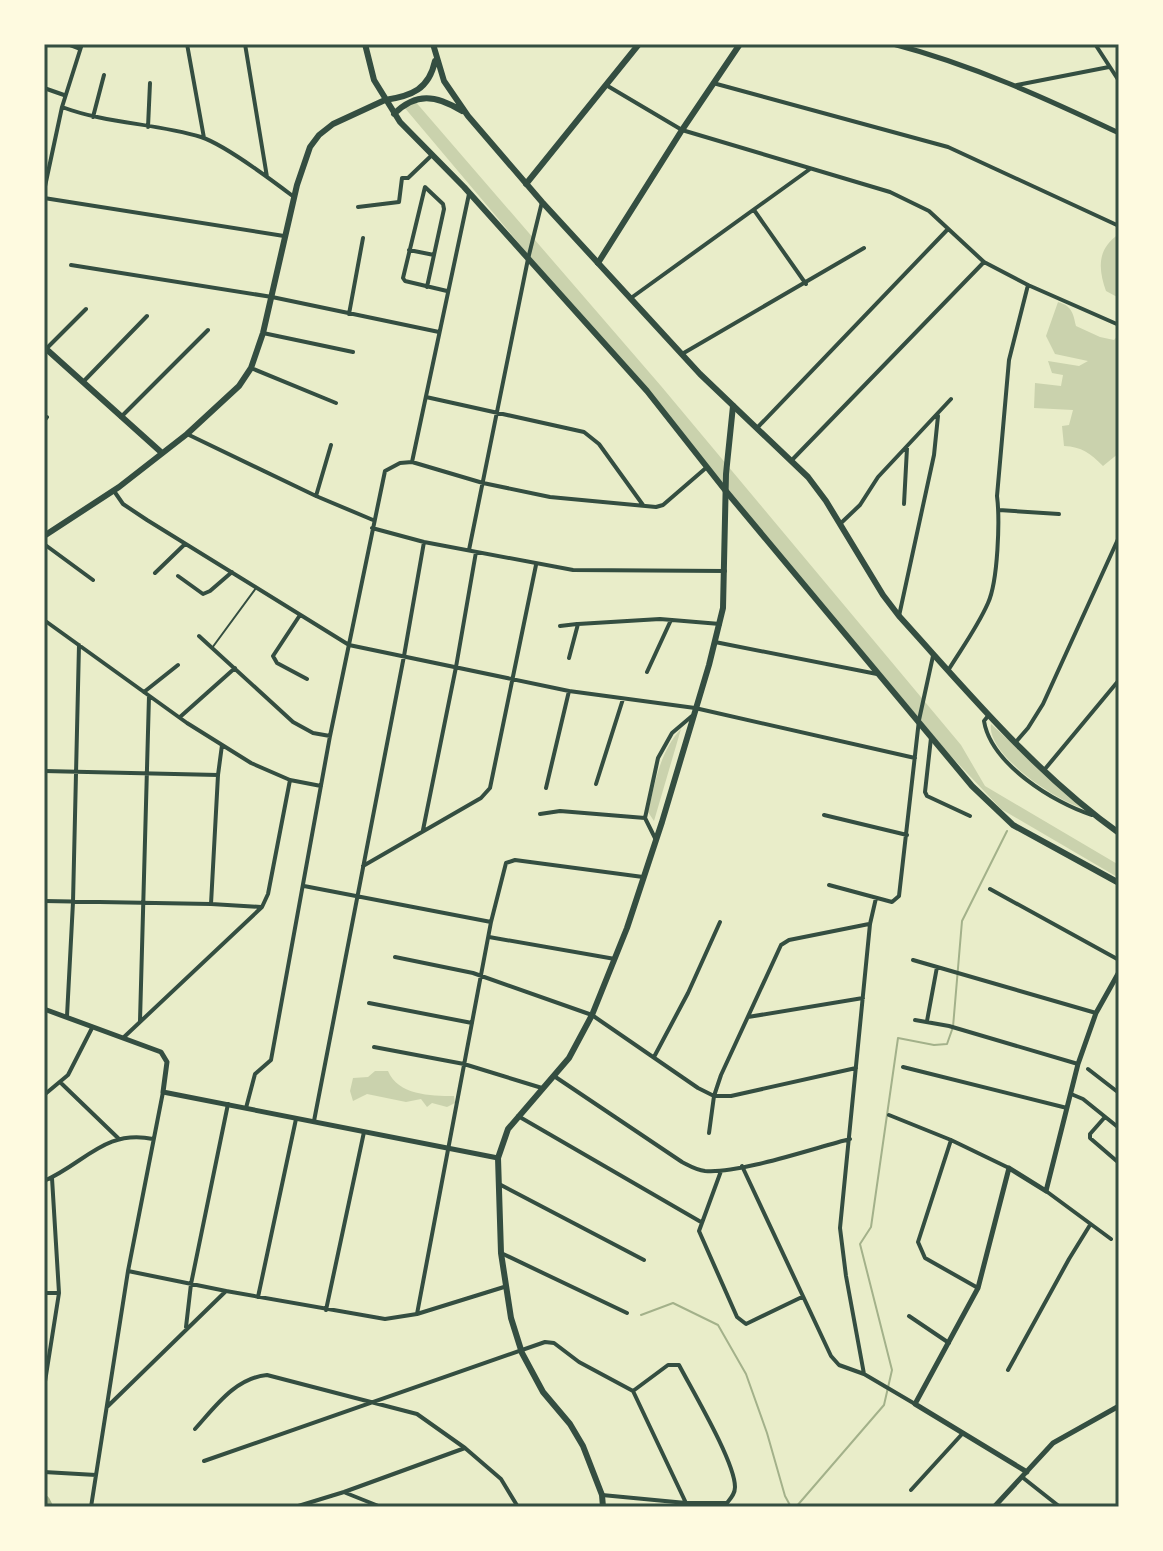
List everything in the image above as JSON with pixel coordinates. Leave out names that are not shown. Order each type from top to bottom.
[{"type":"main road","points":[[365,44],[372,76],[394,114],[647,391],[725,490],[972,786],[1000,814],[1030,835],[1119,883]]},
{"type":"main road","points":[[433,44],[444,81],[468,116],[542,202],[682,354],[816,486],[872,579],[899,616],[1043,771],[1119,833]]},
{"type":"main road","points":[[526,184],[639,44]]},
{"type":"main road","points":[[598,263],[740,44]]},
{"type":"main road","points":[[44,536],[114,491],[231,395],[251,368],[263,333],[284,236],[303,162],[310,147],[333,124],[422,87],[430,79],[436,57]]},
{"type":"main road","points":[[394,114],[410,101],[435,99],[453,105],[468,116]]},
{"type":"main road","points":[[45,348],[162,453]]},
{"type":"main road","points":[[603,1507],[602,1495],[583,1446],[570,1424],[543,1392],[522,1353],[504,1287],[498,1158],[503,1139],[518,1116],[575,1049],[615,959],[643,877],[720,624],[725,571],[725,490],[733,406]]},
{"type":"street","points":[[44,191],[62,107],[81,46],[67,44]]},
{"type":"street","points":[[187,44],[204,138]]},
{"type":"street","points":[[245,44],[267,177]]},
{"type":"street","points":[[893,44],[956,62],[1017,85],[1119,133]]},
{"type":"street","points":[[1095,44],[1119,81]]},
{"type":"street","points":[[1017,85],[1109,67]]},
{"type":"street","points":[[93,117],[104,75]]},
{"type":"street","points":[[148,127],[150,83]]},
{"type":"street","points":[[713,83],[948,147],[1118,223]]},
{"type":"street","points":[[606,85],[682,130],[917,203],[984,262],[1119,325]]},
{"type":"street","points":[[44,88],[65,96]]},
{"type":"street","points":[[62,107],[93,117],[204,138],[294,197]]},
{"type":"street","points":[[44,148],[53,150]]},
{"type":"street","points":[[358,207],[399,202],[402,178],[408,178],[432,155]]},
{"type":"street","points":[[631,298],[810,169]]},
{"type":"street","points":[[427,287],[444,207],[427,187],[423,190],[404,280],[427,287],[447,291]]},
{"type":"street","points":[[412,462],[469,193]]},
{"type":"street","points":[[44,198],[284,236]]},
{"type":"street","points":[[469,550],[542,202]]},
{"type":"street","points":[[754,210],[806,284]]},
{"type":"street","points":[[757,428],[948,229]]},
{"type":"street","points":[[349,314],[363,238]]},
{"type":"street","points":[[682,354],[864,248]]},
{"type":"street","points":[[409,250],[434,255]]},
{"type":"street","points":[[792,460],[984,262]]},
{"type":"street","points":[[71,265],[272,297],[439,332]]},
{"type":"street","points":[[949,669],[988,604],[995,582],[997,496],[1007,370],[1028,285]]},
{"type":"street","points":[[45,348],[86,309]]},
{"type":"street","points":[[83,382],[147,316]]},
{"type":"street","points":[[121,417],[208,330]]},
{"type":"street","points":[[263,333],[353,352]]},
{"type":"street","points":[[251,368],[336,403]]},
{"type":"street","points":[[426,397],[584,432],[599,444],[643,505]]},
{"type":"street","points":[[840,524],[860,505],[878,477],[951,399]]},
{"type":"street","points":[[899,616],[934,455],[938,416]]},
{"type":"street","points":[[187,434],[373,520]]},
{"type":"street","points":[[316,496],[331,445]]},
{"type":"street","points":[[904,504],[907,448]]},
{"type":"street","points":[[246,1108],[255,1074],[271,1060],[330,736],[385,471],[400,463],[412,462],[483,483],[576,500],[663,505],[707,467]]},
{"type":"street","points":[[114,491],[123,504],[349,645],[569,691],[695,708],[915,758]]},
{"type":"street","points":[[999,510],[1059,514]]},
{"type":"street","points":[[372,528],[424,542],[573,570],[725,571]]},
{"type":"street","points":[[1015,743],[1043,704],[1118,540]]},
{"type":"street","points":[[314,1121],[424,542]]},
{"type":"street","points":[[44,544],[93,580]]},
{"type":"street","points":[[155,573],[185,544]]},
{"type":"street","points":[[423,830],[476,552]]},
{"type":"street","points":[[363,866],[486,794],[492,782],[536,565]]},
{"type":"street","points":[[178,576],[203,594],[232,572]]},
{"type":"street","points":[[300,615],[273,656],[277,663],[307,679]]},
{"type":"street","points":[[560,626],[653,619],[720,624]]},
{"type":"street","points":[[44,620],[180,718],[251,763],[290,780],[321,786]]},
{"type":"street","points":[[647,672],[671,620]]},
{"type":"street","points":[[569,658],[578,624]]},
{"type":"street","points":[[199,636],[293,722],[313,733],[330,736]]},
{"type":"street","points":[[715,642],[880,674]]},
{"type":"street","points":[[67,1016],[79,645]]},
{"type":"street","points":[[829,885],[892,902],[899,896],[919,720],[934,654]]},
{"type":"street","points":[[140,1021],[147,694],[178,665]]},
{"type":"street","points":[[180,718],[235,668]]},
{"type":"street","points":[[1043,771],[1119,680]]},
{"type":"street","points":[[546,788],[569,691]]},
{"type":"street","points":[[596,784],[623,699]]},
{"type":"street","points":[[989,714],[984,721],[987,732],[1006,760],[1028,781],[1056,800],[1095,816]]},
{"type":"street","points":[[655,838],[645,818],[655,770],[666,742],[692,716]]},
{"type":"street","points":[[931,736],[925,792],[927,796],[970,816]]},
{"type":"street","points":[[211,904],[222,745]]},
{"type":"street","points":[[44,771],[218,775]]},
{"type":"street","points":[[122,1038],[262,907],[268,894],[290,780]]},
{"type":"street","points":[[540,814],[560,811],[645,818]]},
{"type":"street","points":[[824,815],[907,835]]},
{"type":"street","points":[[417,1314],[504,867],[515,860],[643,877]]},
{"type":"street","points":[[304,886],[491,922]]},
{"type":"street","points":[[990,889],[1119,960]]},
{"type":"street","points":[[864,1374],[840,1228],[870,924],[876,898]]},
{"type":"street","points":[[44,901],[262,907]]},
{"type":"street","points":[[654,1057],[688,993],[720,922]]},
{"type":"street","points":[[709,1133],[714,1096],[778,950],[785,942],[870,924]]},
{"type":"street","points":[[489,937],[615,959]]},
{"type":"street","points":[[395,957],[464,970],[592,1015],[714,1096],[731,1096],[856,1068]]},
{"type":"street","points":[[913,960],[1096,1013]]},
{"type":"street","points":[[927,1021],[937,967]]},
{"type":"street","points":[[1046,1191],[1078,1064],[1096,1013],[1119,972]]},
{"type":"street","points":[[748,1017],[863,998]]},
{"type":"street","points":[[369,1003],[472,1023]]},
{"type":"street","points":[[44,1009],[161,1052],[167,1062],[128,1271],[91,1507]]},
{"type":"street","points":[[915,1020],[958,1028],[1078,1064]]},
{"type":"street","points":[[44,1095],[61,1083],[74,1065],[92,1028]]},
{"type":"street","points":[[374,1047],[464,1064],[542,1089]]},
{"type":"street","points":[[903,1067],[1067,1108]]},
{"type":"street","points":[[1088,1069],[1119,1093]]},
{"type":"street","points":[[554,1076],[682,1162],[703,1171],[721,1171],[850,1139]]},
{"type":"street","points":[[61,1083],[118,1138]]},
{"type":"street","points":[[163,1092],[498,1158]]},
{"type":"street","points":[[1071,1094],[1083,1099],[1119,1128]]},
{"type":"street","points":[[185,1330],[191,1284],[228,1104]]},
{"type":"street","points":[[889,1115],[1009,1168],[1111,1239]]},
{"type":"street","points":[[518,1116],[701,1222]]},
{"type":"street","points":[[258,1297],[297,1117]]},
{"type":"street","points":[[1105,1117],[1090,1138],[1119,1163]]},
{"type":"street","points":[[326,1310],[364,1130]]},
{"type":"street","points":[[44,1181],[118,1138],[138,1136],[153,1139]]},
{"type":"street","points":[[951,1140],[918,1242],[925,1258],[978,1288]]},
{"type":"street","points":[[742,1166],[802,1297],[831,1356],[839,1365],[864,1374],[963,1433],[1024,1475],[1056,1506]]},
{"type":"street","points":[[915,1404],[978,1288],[1009,1168]]},
{"type":"street","points":[[721,1171],[701,1222],[700,1235],[741,1322],[746,1324],[802,1297]]},
{"type":"street","points":[[44,1388],[59,1293],[52,1178]]},
{"type":"street","points":[[499,1184],[644,1260]]},
{"type":"street","points":[[1008,1370],[1090,1225]]},
{"type":"street","points":[[501,1253],[627,1313]]},
{"type":"street","points":[[128,1271],[385,1319],[417,1314],[504,1287]]},
{"type":"street","points":[[108,1406],[226,1291]]},
{"type":"street","points":[[44,1293],[59,1293]]},
{"type":"street","points":[[909,1316],[949,1343]]},
{"type":"street","points":[[204,1461],[522,1353],[545,1342],[554,1343],[579,1362],[633,1391],[686,1503]]},
{"type":"street","points":[[44,1348],[51,1348]]},
{"type":"street","points":[[602,1495],[686,1503],[727,1503],[734,1494],[731,1472],[710,1422],[679,1365],[668,1365],[633,1391]]},
{"type":"street","points":[[195,1429],[231,1391],[255,1376],[267,1375],[417,1414],[465,1448],[501,1479],[518,1507]]},
{"type":"street","points":[[994,1507],[1053,1443],[1119,1406]]},
{"type":"street","points":[[911,1490],[963,1433]]},
{"type":"street","points":[[295,1507],[465,1448]]},
{"type":"street","points":[[44,1472],[96,1475]]},
{"type":"street","points":[[344,1492],[381,1507]]},
{"type":"street","points":[[93,1496],[97,1507]]},
{"type":"lane","points":[[212,648],[256,587]]},
{"type":"green space","points":[[414,100],[661,386],[961,745],[985,786],[1119,865],[1119,878],[1001,809],[949,754],[404,107]]},
{"type":"green space","points":[[1119,234],[1119,298],[1106,291],[1101,260],[1107,246]]},
{"type":"green space","points":[[1058,302],[1071,311],[1076,326],[1114,340],[1119,334],[1119,453],[1103,466],[1085,452],[1064,446],[1062,426],[1069,425],[1073,410],[1034,408],[1035,383],[1061,386],[1063,375],[1052,373],[1048,361],[1079,366],[1088,361],[1055,354],[1046,336]]},
{"type":"green space","points":[[991,724],[1083,808],[1071,804],[1025,775],[999,749],[992,736]]},
{"type":"green space","points":[[681,729],[654,821],[648,812],[656,779],[668,747]]},
{"type":"green space","points":[[375,1071],[388,1071],[399,1085],[416,1092],[454,1096],[455,1103],[447,1107],[432,1103],[427,1107],[421,1099],[406,1102],[367,1094],[353,1101],[350,1091],[353,1078],[368,1077]]},
{"type":"waterway","points":[[796,1507],[884,1405],[892,1370],[860,1244],[871,1227],[898,1038],[934,1045],[947,1044],[953,1027],[962,921],[1007,831]]},
{"type":"waterway","points":[[641,1315],[673,1303],[718,1325],[746,1374],[791,1507]]},
{"type":"waterway","points":[[44,1501],[47,1507]]}]
